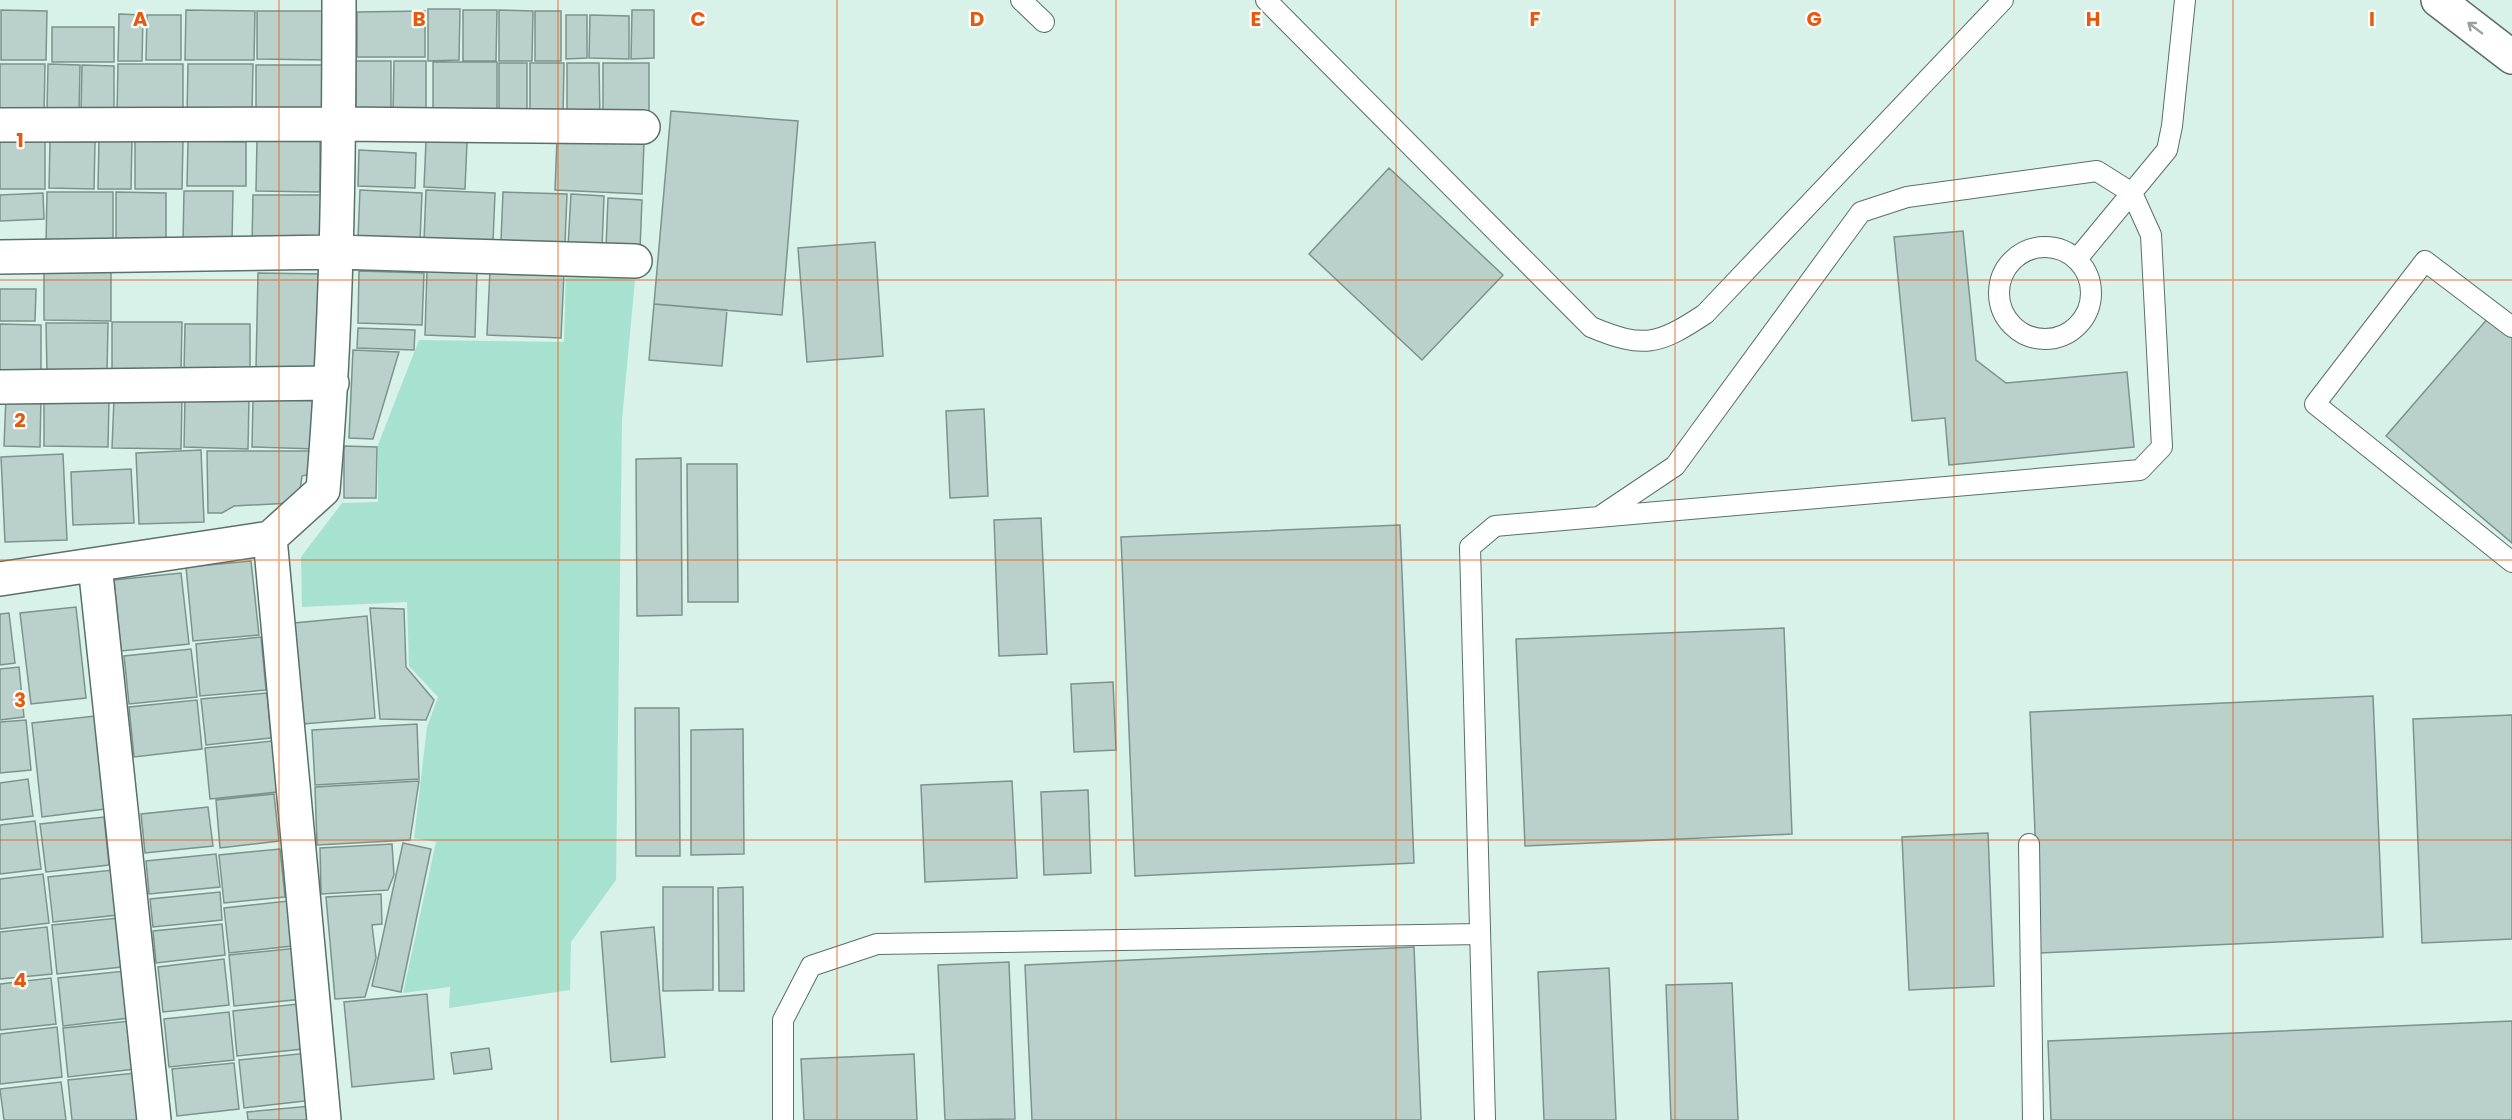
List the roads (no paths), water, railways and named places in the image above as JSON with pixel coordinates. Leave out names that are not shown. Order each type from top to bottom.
[{"type":"street","points":[[0,579],[270,538],[323,490],[332,383],[339,124],[339,0]]},
{"type":"street","points":[[2438,0],[2512,57]]},
{"type":"street","points":[[0,125],[339,124],[643,127]]},
{"type":"street","points":[[0,257],[336,252],[635,261]]},
{"type":"street","points":[[0,387],[332,383]]},
{"type":"street","points":[[270,538],[324,1120]]},
{"type":"street","points":[[95,565],[154,1120]]},
{"type":"lane","points":[[1021,0],[1044,22]]},
{"type":"lane","points":[[1266,0],[1591,327],[1623,341],[1654,342],[1679,331],[1705,314],[2003,0]]},
{"type":"lane","points":[[2077,259],[2167,150],[2172,126],[2185,0]]},
{"type":"lane","points":[[1485,1120],[1470,547],[1494,526],[1599,517],[2140,470],[2162,447],[2151,235],[2133,193],[2097,171],[1907,197],[1861,212],[1675,466],[1599,517]]},
{"type":"lane","points":[[2047,247],[2063,250],[2077,259],[2086,272],[2091,287],[2091,303],[2084,318],[2074,330],[2060,337],[2043,339],[2027,336],[2014,328],[2004,315],[1999,300],[2000,284],[2006,269],[2017,257],[2031,249],[2047,247]]},
{"type":"lane","points":[[2512,327],[2425,261],[2315,404],[2512,562]]},
{"type":"lane","points":[[2029,844],[2032,1120]]},
{"type":"lane","points":[[783,1120],[783,1020],[811,966],[877,944],[1480,934]]}]
